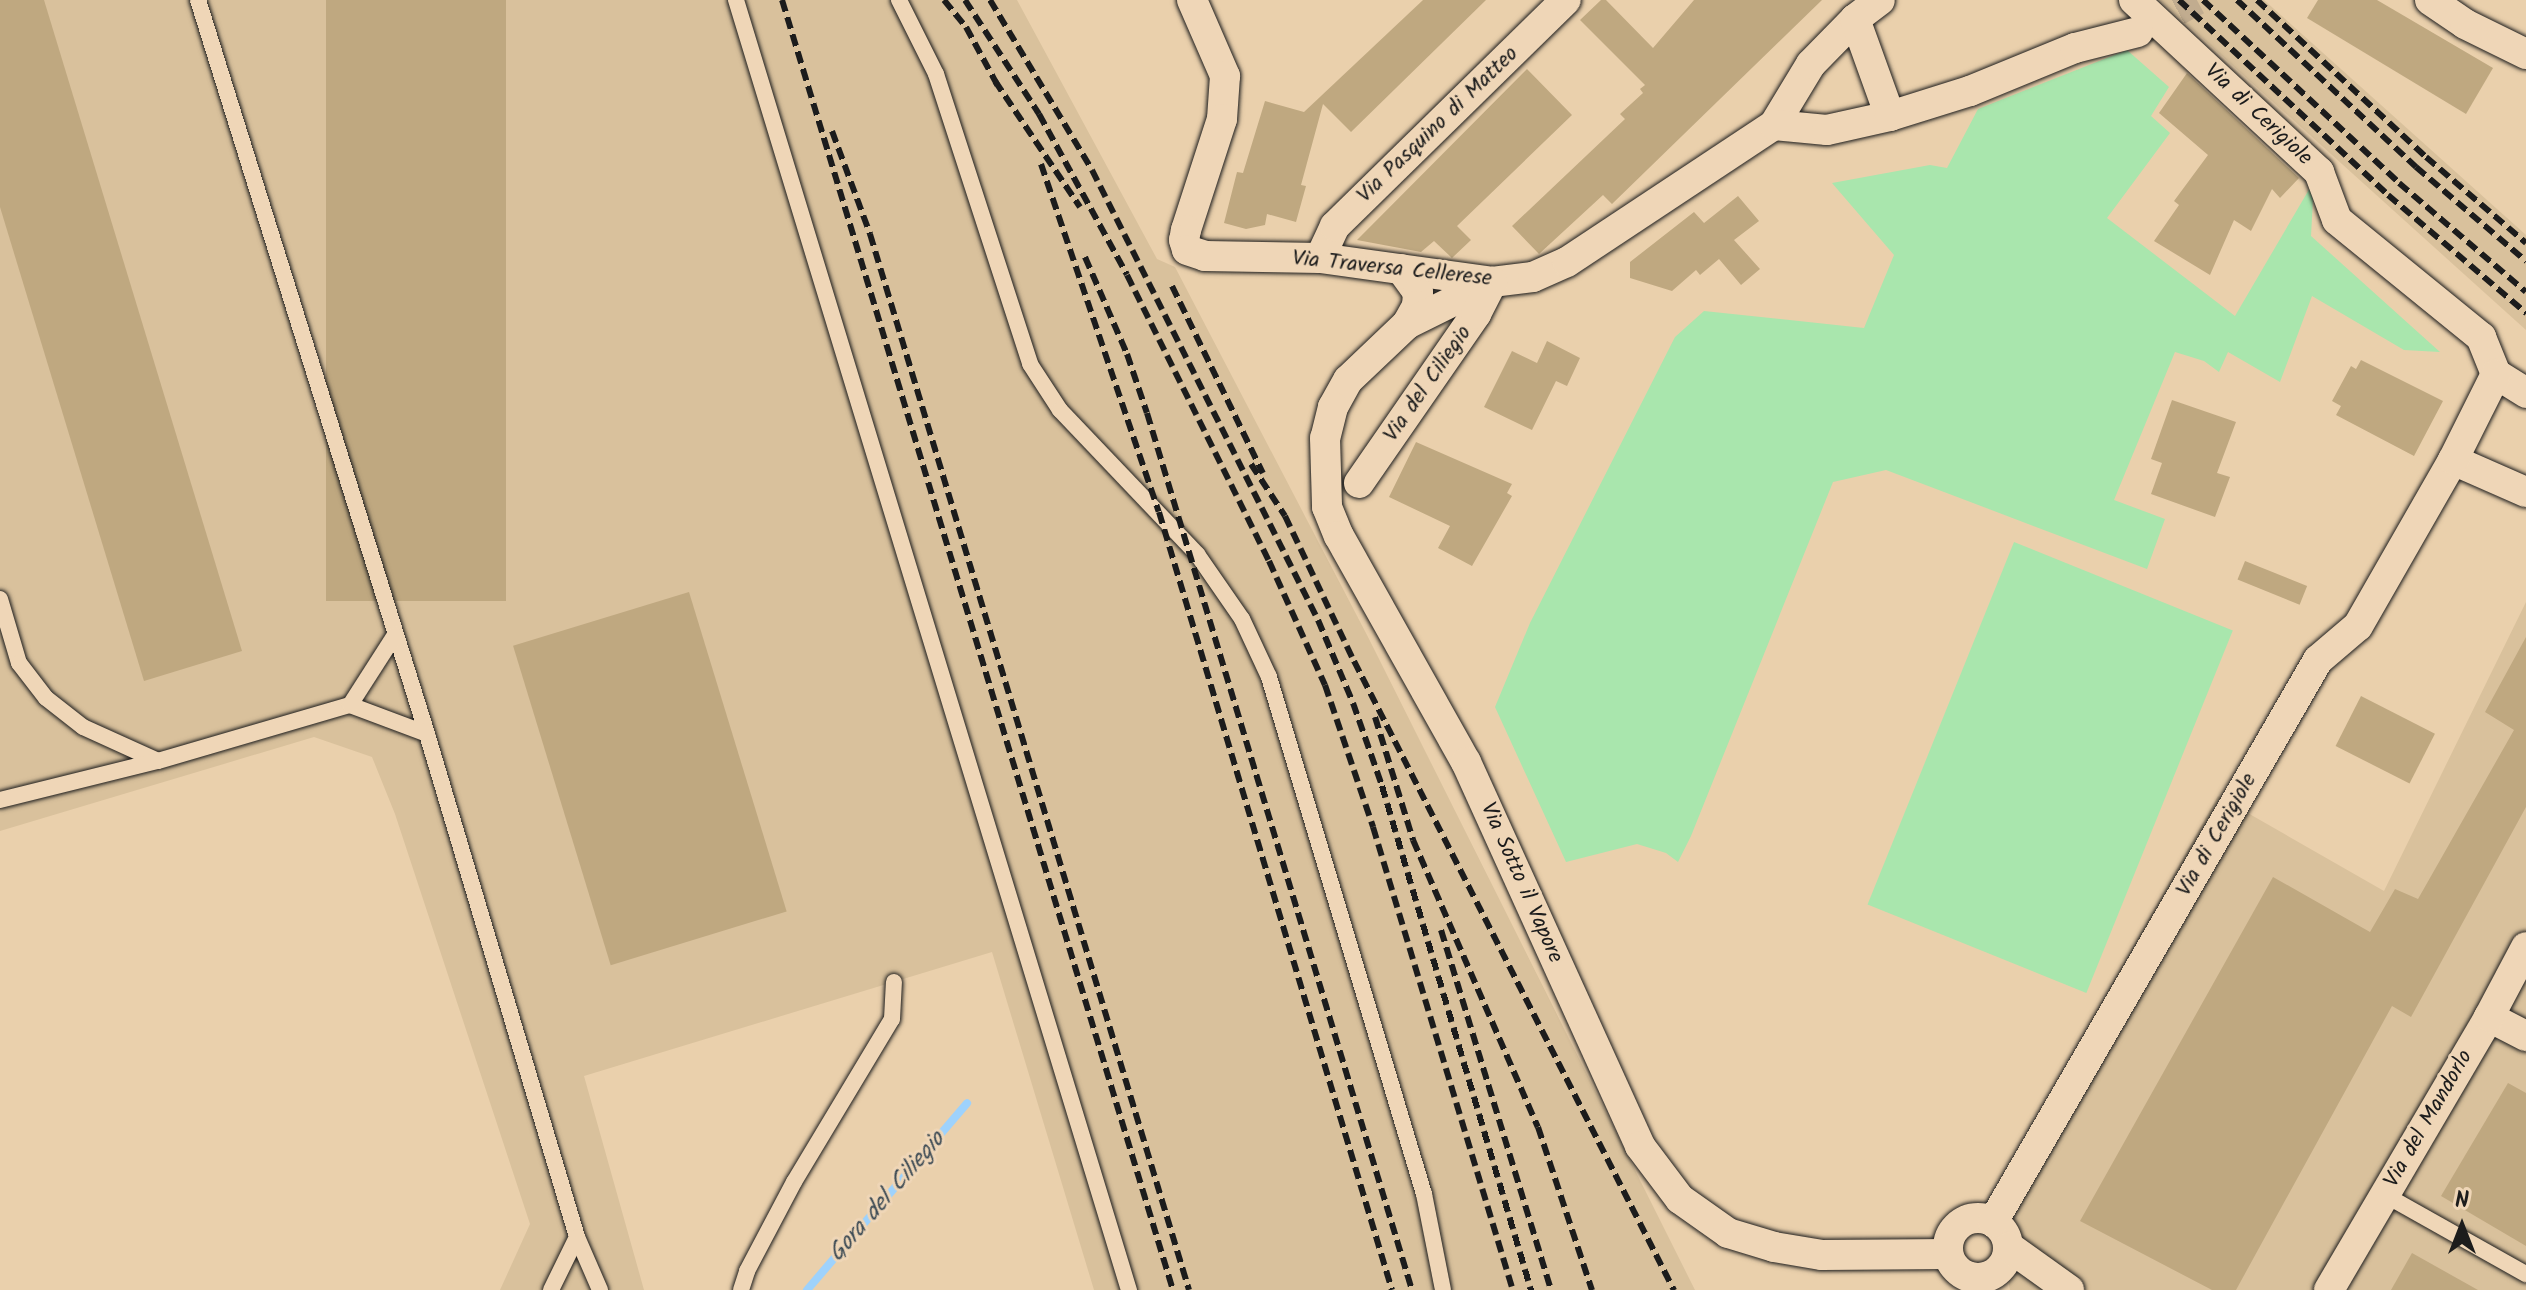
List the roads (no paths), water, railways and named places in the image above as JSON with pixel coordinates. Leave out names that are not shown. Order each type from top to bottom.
[{"type":"street","name":"Via Traversa Cellerese","points":[[1192,0],[1225,76],[1222,119],[1184,240],[1187,250],[1205,256],[1320,258],[1492,282],[1533,277],[1567,262],[1774,125],[1811,64],[1855,19],[1880,0]]},
{"type":"street","name":"Via Pasquino di Matteo","points":[[1320,258],[1335,226],[1566,0]]},
{"type":"street","points":[[2430,0],[2465,24],[2526,54]]},
{"type":"street","points":[[1774,125],[1827,130],[1890,116],[1970,91],[2075,48],[2131,16]]},
{"type":"street","name":"Via di Cerigiole","points":[[2000,1247],[2318,660],[2358,626],[2453,460],[2496,374],[2481,337],[2337,220],[2319,172],[2131,16]]},
{"type":"street","points":[[1855,19],[1890,116]]},
{"type":"street","points":[[1401,269],[1418,292],[1417,306],[1407,324]]},
{"type":"street","name":"Via Sotto il Vapore","points":[[1492,282],[1407,324],[1348,380],[1333,407],[1325,438],[1327,507],[1339,536],[1466,762],[1640,1146],[1680,1199],[1728,1233],[1774,1247],[1822,1255],[1948,1254]]},
{"type":"street","name":"Via del Ciliegio","points":[[1359,483],[1476,314],[1492,282]]},
{"type":"street","points":[[2496,374],[2526,393]]},
{"type":"street","points":[[2453,460],[2526,492]]},
{"type":"street","name":"Via del Mandorlo","points":[[2329,1290],[2489,1017],[2526,947]]},
{"type":"street","points":[[2489,1017],[2526,1036]]},
{"type":"street","points":[[2000,1247],[1971,1278],[1951,1264],[1948,1254],[1951,1234],[1960,1223],[1983,1218],[2000,1247],[2066,1290]]},
{"type":"lane","points":[[198,0],[427,734],[577,1237],[600,1290]]},
{"type":"lane","points":[[736,0],[1129,1290]]},
{"type":"lane","points":[[899,0],[936,74],[1030,364],[1060,410],[1197,554],[1242,619],[1269,677],[1424,1194],[1443,1290]]},
{"type":"lane","points":[[0,599],[19,663],[46,698],[83,727],[158,761]]},
{"type":"lane","points":[[350,705],[395,635]]},
{"type":"lane","points":[[0,800],[158,761],[350,705],[427,734]]},
{"type":"lane","points":[[741,1290],[747,1271],[794,1182],[892,1019],[894,982]]},
{"type":"lane","points":[[2385,1195],[2526,1274]]},
{"type":"lane","points":[[551,1290],[577,1237]]},
{"type":"waterway","name":"Gora del Ciliegio","points":[[807,1290],[967,1103]]},
{"type":"tunnel","points":[[2138,32],[2197,0]]},
{"type":"railway","points":[[782,0],[1173,1290]]},
{"type":"railway","points":[[944,0],[966,27],[1000,90]]},
{"type":"railway","points":[[965,0],[1039,114],[1127,275],[1269,561],[1325,685],[1373,827],[1513,1290]]},
{"type":"railway","points":[[990,0],[1092,170],[1318,620],[1353,703],[1382,786],[1531,1290]]},
{"type":"railway","points":[[2179,0],[2388,195],[2526,313]]},
{"type":"railway","points":[[2203,0],[2399,183],[2526,292]]},
{"type":"railway","points":[[2237,0],[2416,167],[2526,261]]},
{"type":"railway","points":[[2257,0],[2426,157],[2526,243]]},
{"type":"railway","points":[[995,81],[1080,207]]},
{"type":"railway","points":[[832,131],[870,234],[1189,1290]]},
{"type":"railway","points":[[1041,164],[1159,512],[1392,1290]]},
{"type":"railway","points":[[1085,257],[1127,354],[1147,413],[1412,1290]]},
{"type":"railway","points":[[1172,286],[1263,473]]},
{"type":"railway","points":[[1251,464],[1285,516],[1354,661],[1674,1290]]},
{"type":"railway","points":[[1375,717],[1413,840],[1538,1127],[1592,1290]]},
{"type":"railway","points":[[1441,930],[1551,1290]]}]
